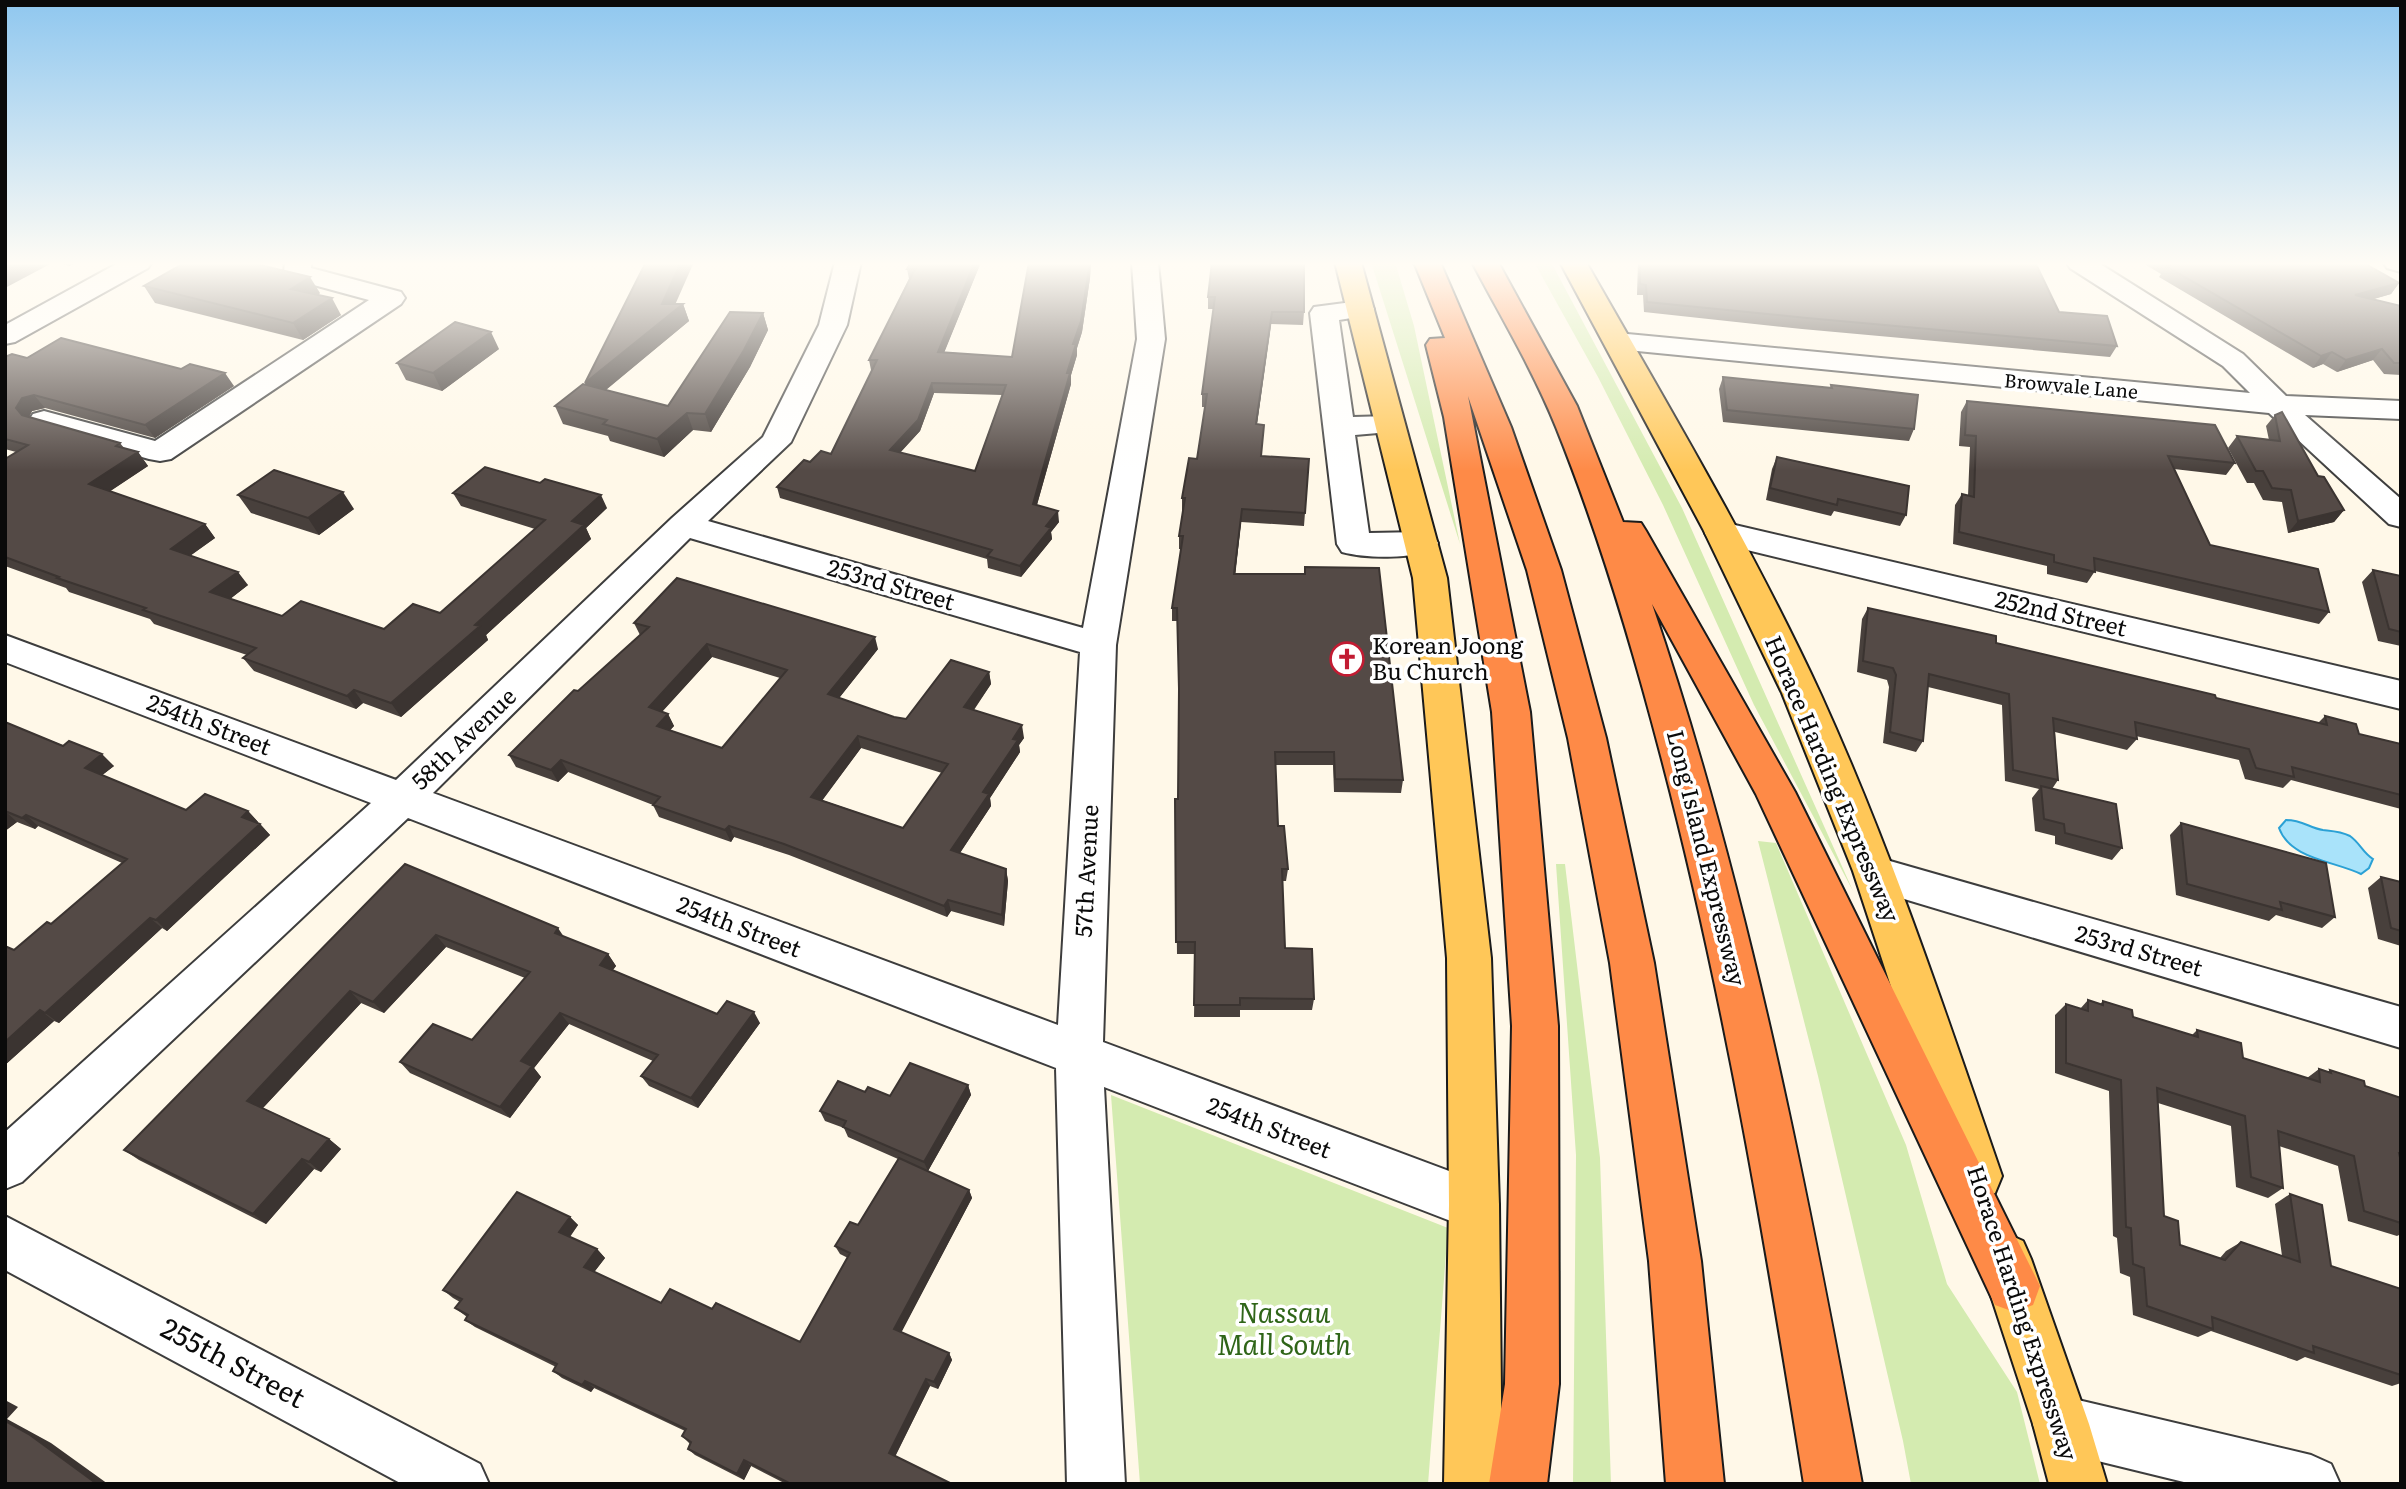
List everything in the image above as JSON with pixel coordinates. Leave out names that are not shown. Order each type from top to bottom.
[{"type":"highway","points":[[1437,331],[1460,417],[1511,712],[1535,1026],[1532,1384],[1518,1484]]},
{"type":"highway","points":[[1456,331],[1496,427],[1540,557],[1587,738],[1636,990],[1675,1261],[1695,1484]]},
{"type":"highway","name":"Long Island Expressway","points":[[1521,331],[1570,425],[1622,563],[1677,740],[1733,960],[1795,1258],[1833,1484]]},
{"type":"highway","points":[[1570,425],[1775,792],[2014,1286]]},
{"type":"main road","points":[[1366,331],[1430,578],[1469,958],[1474,1205],[1473,1484]]},
{"type":"main road","name":"Horace Harding Expressway","points":[[1612,331],[1722,533],[1801,694],[1876,874],[2061,1424],[2078,1484]]},
{"type":"street","points":[[44,420],[160,452],[341,331]]},
{"type":"street","name":"58th Avenue","points":[[5,1165],[402,798],[684,525],[776,442],[830,331]]},
{"type":"street","name":"57th Avenue","points":[[1096,1484],[1079,1057],[1098,645],[1151,331]]},
{"type":"street","points":[[1326,331],[1354,544],[1421,543]]},
{"type":"street","points":[[2188,331],[2233,360],[2311,438],[2401,517]]},
{"type":"street","name":"Browvale Lane","points":[[1617,341],[2279,405],[2401,410]]},
{"type":"street","points":[[1339,426],[1390,425]]},
{"type":"street","name":"253rd Street","points":[[684,525],[1098,645]]},
{"type":"street","name":"252nd Street","points":[[1722,533],[2401,695]]},
{"type":"street","name":"254th Street","points":[[5,648],[1474,1205]]},
{"type":"street","name":"253rd Street","points":[[1876,874],[2401,1028]]},
{"type":"street","name":"255th Street","points":[[5,1242],[460,1484]]},
{"type":"street","points":[[2061,1424],[2311,1484]]},
{"type":"green space","points":[[1393,331],[1415,331],[1460,544]]},
{"type":"green space","points":[[1573,331],[1588,331],[1682,508],[1853,891],[1754,705],[1663,505]]},
{"type":"green space","points":[[1758,841],[1776,843],[1906,1145],[1947,1284],[2017,1392],[2040,1484],[1911,1484],[1818,1076]]},
{"type":"green space","points":[[1556,864],[1565,864],[1600,1158],[1611,1484],[1573,1484],[1576,1155]]},
{"type":"green space","name":"Nassau Mall South","points":[[1111,1095],[1448,1228],[1428,1484],[1140,1484]]},
{"type":"water","points":[[2286,820],[2350,836],[2373,859],[2369,868],[2361,874],[2303,853],[2285,838],[2279,828]]},
{"type":"building","points":[[442,331],[491,332],[433,373],[397,363]]},
{"type":"building","points":[[611,331],[649,331],[585,383]]},
{"type":"building","points":[[717,331],[754,331],[705,414],[687,413],[657,439],[603,424],[607,420],[555,406],[583,384],[668,406]]},
{"type":"building","points":[[883,331],[946,331],[938,352],[1012,357],[1017,331],[1077,331],[1067,373],[1070,373],[1033,504],[1058,511],[1046,526],[1051,528],[1020,566],[987,556],[992,550],[777,487],[804,460],[810,462],[821,451],[831,454],[877,360],[869,360]],"holes":[[[932,383],[1006,385],[975,471],[890,450],[918,420]]]},
{"type":"building","points":[[1210,331],[1269,331],[1256,424],[1264,425],[1261,456],[1309,459],[1305,513],[1242,509],[1234,574],[1305,574],[1305,567],[1379,568],[1403,780],[1335,779],[1334,752],[1275,752],[1278,826],[1284,826],[1288,869],[1282,869],[1285,948],[1312,949],[1314,999],[1240,998],[1240,1005],[1194,1005],[1195,942],[1176,942],[1175,799],[1178,799],[1179,689],[1177,608],[1172,608],[1183,536],[1179,536],[1185,498],[1182,498],[1189,458],[1197,459],[1207,394],[1202,394]]},
{"type":"building","points":[[1956,331],[2112,331],[2117,346]]},
{"type":"building","points":[[2279,331],[2401,331],[2401,363],[2394,363],[2382,349],[2346,360],[2332,352],[2321,356]]},
{"type":"building","points":[[61,338],[181,369],[190,364],[225,373],[145,425],[34,395],[22,398],[16,408],[22,415],[120,443],[116,446],[138,452],[89,484],[205,524],[171,549],[238,572],[210,592],[282,616],[301,601],[384,629],[413,604],[440,613],[545,520],[453,493],[485,467],[540,483],[545,479],[601,495],[572,521],[584,525],[475,625],[480,626],[391,703],[354,690],[347,696],[243,658],[256,648],[143,610],[146,608],[5,557],[5,459],[28,445],[5,439],[5,357],[12,354],[27,358]]},
{"type":"building","points":[[1723,377],[1918,395],[1914,429],[1727,410]]},
{"type":"building","points":[[1967,401],[2215,425],[2235,463],[2168,456],[2210,545],[2318,569],[2329,612],[2094,558],[2095,572],[2054,562],[2054,555],[1959,532],[1962,494],[1974,497],[1976,436],[1965,435]]},
{"type":"building","points":[[2282,412],[2318,476],[2324,477],[2344,510],[2298,521],[2291,490],[2272,488],[2263,471],[2256,471],[2237,436],[2280,441],[2275,415]]},
{"type":"building","points":[[1777,457],[1909,486],[1906,515],[1838,499],[1837,505],[1770,488]]},
{"type":"building","points":[[274,470],[343,492],[308,518],[238,495]]},
{"type":"building","points":[[2373,570],[2401,576],[2401,632],[2389,629]]},
{"type":"building","points":[[677,578],[875,637],[828,694],[906,719],[951,660],[989,672],[964,707],[1022,725],[1013,739],[1018,740],[983,792],[989,794],[951,850],[1006,869],[1002,915],[948,900],[944,906],[784,844],[729,826],[725,830],[653,805],[660,797],[561,760],[551,770],[509,755],[574,690],[578,691],[649,627],[634,623]],"holes":[[[707,644],[787,670],[722,748],[657,726],[668,714],[649,707]],[[858,736],[948,764],[903,828],[811,797]]]},
{"type":"building","points":[[1868,608],[1996,636],[1996,643],[2215,695],[2216,698],[2327,725],[2325,716],[2356,724],[2359,734],[2401,744],[2401,795],[2292,767],[2294,777],[2256,768],[2249,749],[2135,722],[2137,739],[2053,718],[2058,780],[2013,770],[2009,694],[1929,674],[1923,741],[1890,732],[1896,675],[1893,668],[1863,661]]},
{"type":"building","points":[[5,722],[63,746],[69,741],[102,754],[85,768],[186,810],[205,794],[248,811],[242,817],[260,824],[156,920],[150,918],[45,1013],[40,1010],[5,1042],[5,946],[14,950],[47,922],[51,924],[127,859],[26,815],[22,818],[5,811]]},
{"type":"building","points":[[2041,786],[2116,804],[2122,848],[2065,833],[2064,824],[2044,819]]},
{"type":"building","points":[[2181,823],[2326,863],[2335,917],[2280,902],[2282,910],[2187,884]]},
{"type":"building","points":[[405,864],[558,928],[555,933],[608,954],[600,965],[717,1014],[727,1001],[754,1012],[691,1098],[641,1076],[658,1055],[560,1013],[521,1061],[532,1066],[500,1107],[400,1062],[433,1024],[472,1040],[530,972],[436,935],[373,1002],[350,991],[247,1101],[329,1139],[309,1162],[302,1159],[253,1214],[124,1150]]},
{"type":"building","points":[[2381,877],[2401,882],[2401,931],[2391,928]]},
{"type":"building","points":[[2088,1000],[2103,1005],[2103,1001],[2132,1010],[2133,1017],[2198,1037],[2197,1030],[2241,1043],[2243,1058],[2320,1082],[2319,1069],[2331,1073],[2330,1070],[2364,1081],[2365,1086],[2401,1098],[2401,1223],[2364,1211],[2354,1156],[2278,1131],[2283,1188],[2251,1177],[2245,1116],[2157,1088],[2164,1216],[2178,1221],[2180,1245],[2225,1260],[2241,1242],[2300,1262],[2290,1194],[2322,1205],[2331,1266],[2401,1289],[2401,1375],[2313,1346],[2314,1353],[2212,1317],[2213,1329],[2147,1306],[2144,1268],[2133,1264],[2131,1228],[2126,1227],[2121,1080],[2066,1063],[2066,1004],[2088,1011]]},
{"type":"building","points":[[910,1063],[968,1085],[924,1162],[843,1127],[846,1121],[820,1111],[838,1081],[865,1092],[868,1087],[890,1096]]},
{"type":"building","points":[[899,1158],[969,1190],[894,1329],[949,1353],[934,1382],[926,1379],[889,1453],[952,1484],[791,1484],[744,1460],[737,1474],[688,1449],[691,1442],[682,1436],[686,1429],[585,1381],[582,1385],[553,1371],[557,1364],[465,1320],[468,1315],[455,1308],[462,1299],[443,1290],[517,1192],[570,1217],[559,1232],[597,1249],[584,1267],[661,1303],[670,1289],[712,1309],[716,1303],[800,1342],[850,1253],[835,1246],[850,1222],[858,1225]]},
{"type":"building","points":[[5,1421],[30,1435],[97,1484],[5,1484]]},
{"type":"place","name":"Korean Joong Bu Church","points":[[1347,659]]}]
